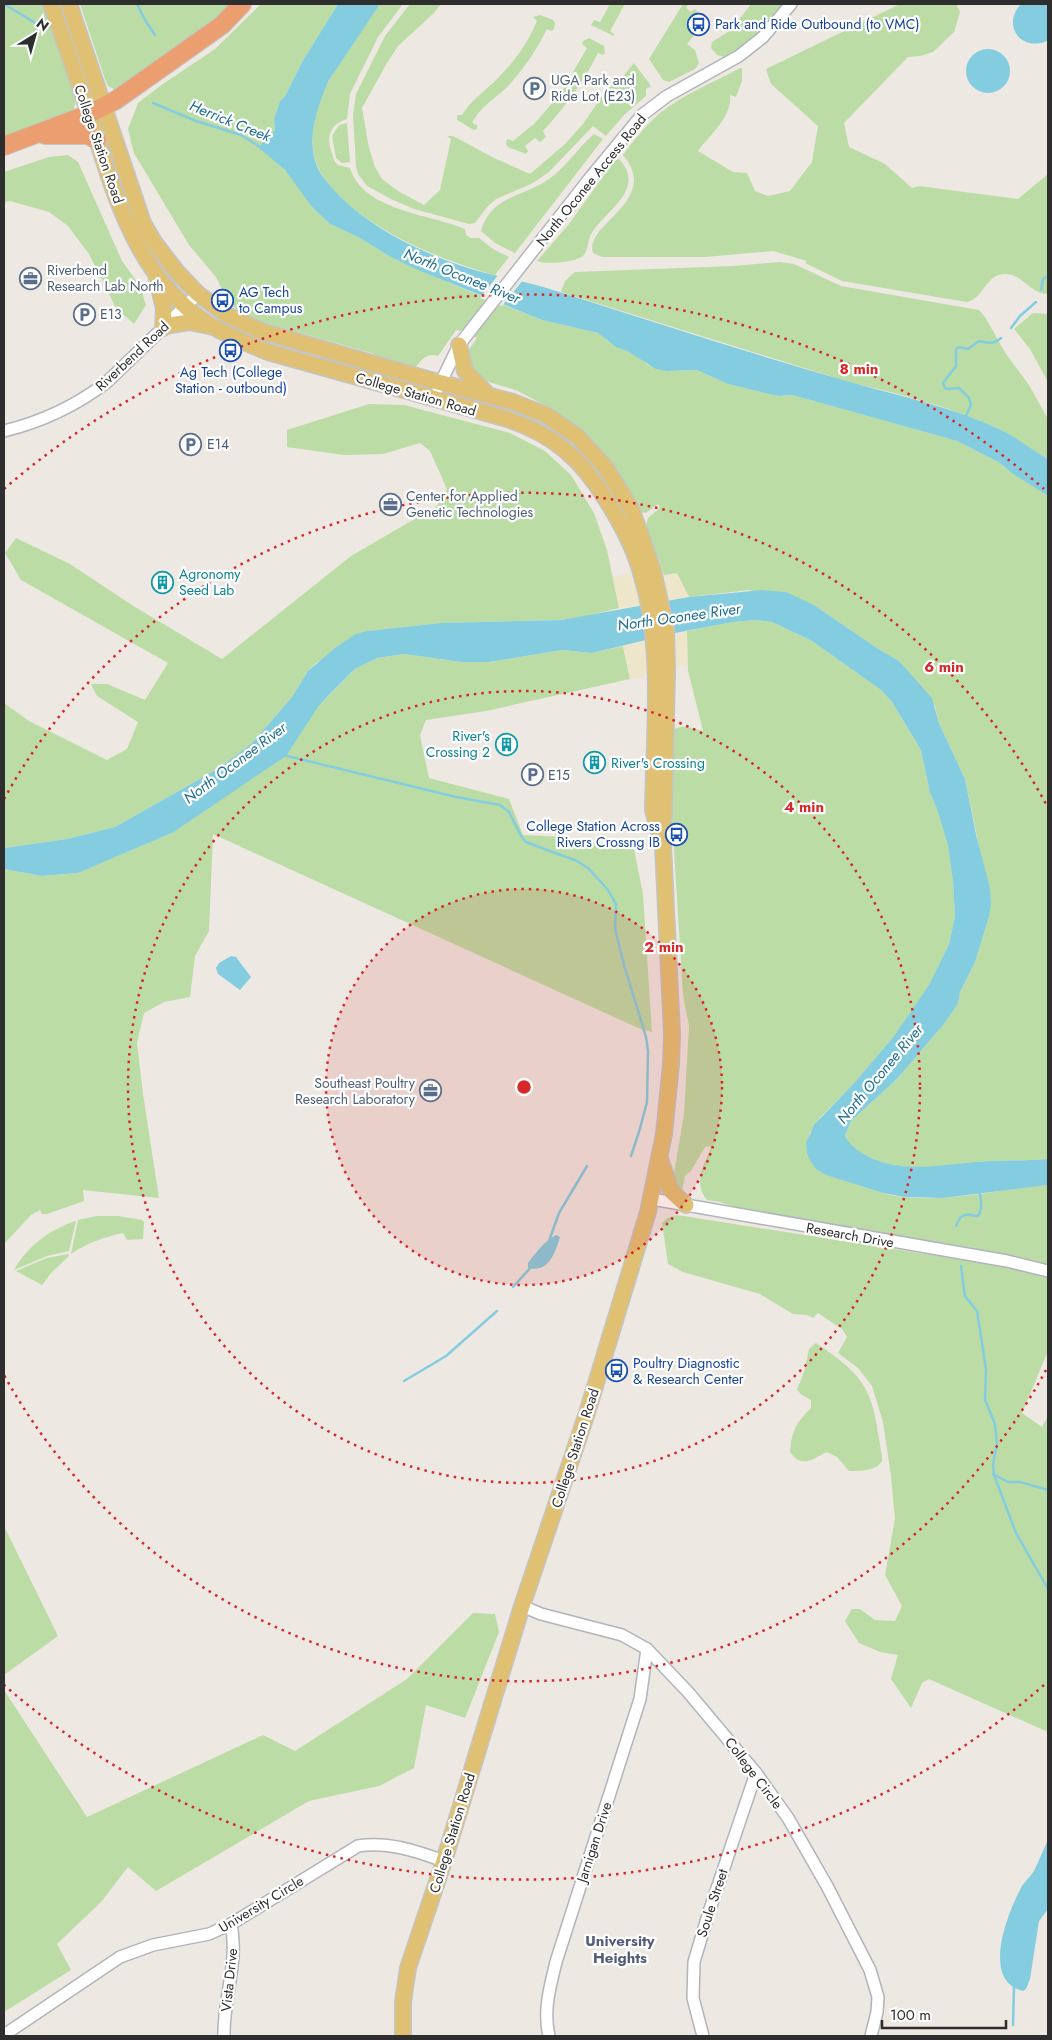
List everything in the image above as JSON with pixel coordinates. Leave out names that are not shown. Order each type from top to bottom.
[{"type":"highway","points":[[4,146],[35,136],[97,110],[123,95],[222,25],[242,4]]},
{"type":"highway","points":[[35,136],[60,134],[88,135],[97,140]]},
{"type":"main road","name":"College Station Road","points":[[51,4],[143,223],[165,259],[198,294],[226,315],[261,331],[439,383],[513,402],[546,415],[564,426],[594,453],[606,468],[631,509],[647,572],[652,624],[661,674],[653,810],[663,846],[672,1034],[671,1064],[660,1158],[652,1199],[587,1413],[522,1606],[444,1861],[408,1968],[402,2007],[403,2036]]},
{"type":"main road","name":"College Station Road","points":[[69,4],[97,110],[97,140],[134,239],[154,271],[185,306],[213,327],[239,341],[268,352],[520,423],[538,430],[566,450],[592,478],[647,572]]},
{"type":"main road","points":[[154,271],[162,295],[164,327],[189,322],[213,327]]},
{"type":"main road","points":[[459,345],[465,371],[489,396]]},
{"type":"main road","points":[[660,1158],[671,1191],[686,1205]]},
{"type":"street","name":"North Oconee Access Road","points":[[434,399],[439,383],[459,345],[642,115],[667,96],[739,56],[763,37],[791,4]]},
{"type":"street","name":"Riverbend Road","points":[[4,431],[24,426],[86,397],[107,382],[198,294]]},
{"type":"street","name":"Research Drive","points":[[652,1199],[1007,1261],[1048,1271]]},
{"type":"street","name":"College Circle","points":[[522,1606],[541,1614],[622,1635],[647,1649],[688,1692],[756,1773],[792,1826],[827,1886],[870,1970],[878,1997],[877,2012],[871,2036]]},
{"type":"street","name":"Jarnigan Drive","points":[[549,2036],[546,2022],[548,1996],[556,1962],[640,1699],[647,1649]]},
{"type":"street","name":"Soule Street","points":[[703,2036],[693,1998],[694,1962],[756,1773]]},
{"type":"street","name":"University Circle","points":[[4,2035],[120,1958],[153,1945],[209,1934],[231,1924],[358,1846],[380,1844],[424,1854],[444,1861]]},
{"type":"street","name":"Vista Drive","points":[[224,2036],[233,1954],[231,1924]]},
{"type":"green space","points":[[4,4],[44,4],[76,99],[74,109],[69,112],[70,115],[4,138]]},
{"type":"green space","points":[[80,4],[233,4],[217,19],[115,92],[114,89],[108,86],[105,79]]},
{"type":"green space","points":[[261,4],[338,4],[302,62],[285,96],[280,101],[274,119],[275,130],[264,140],[278,164],[291,176],[312,207],[330,224],[358,237],[389,256],[466,290],[542,320],[603,335],[606,340],[638,357],[648,365],[667,371],[697,370],[728,384],[778,396],[792,395],[957,441],[1000,463],[1013,474],[1048,496],[1048,1159],[985,1161],[923,1167],[897,1166],[863,1154],[853,1147],[845,1136],[851,1121],[897,1079],[944,1024],[958,1004],[960,992],[975,962],[989,917],[981,855],[965,779],[939,723],[935,706],[899,661],[814,605],[749,590],[689,597],[677,574],[664,576],[659,560],[656,560],[646,525],[648,518],[660,508],[658,504],[646,513],[639,512],[616,469],[590,440],[553,413],[553,410],[518,391],[483,380],[472,367],[466,354],[477,338],[463,331],[456,330],[438,356],[427,356],[415,368],[374,356],[375,354],[251,319],[238,311],[227,300],[216,277],[189,245],[134,153],[128,129],[138,103],[215,49]]},
{"type":"green space","points":[[380,4],[403,4],[378,37],[350,94],[347,119],[336,124],[330,132],[329,142],[334,159],[338,165],[350,168],[357,182],[369,194],[383,202],[399,209],[465,229],[466,235],[470,238],[479,238],[493,249],[509,257],[495,275],[473,269],[422,249],[371,221],[349,205],[331,187],[315,160],[313,136],[315,119],[324,91],[338,65]]},
{"type":"green space","points":[[410,4],[441,4],[434,13],[398,46],[362,108],[369,148],[375,167],[382,179],[398,191],[424,205],[440,190],[451,139],[447,136],[453,136],[494,158],[530,174],[565,144],[583,124],[607,89],[625,74],[634,63],[651,86],[646,89],[646,96],[624,115],[606,136],[593,126],[548,173],[531,184],[496,199],[487,207],[475,223],[469,224],[414,209],[367,186],[358,174],[353,114],[356,94],[385,36]]},
{"type":"green space","points":[[610,4],[625,4],[610,31],[614,36],[591,25],[594,20],[600,22]]},
{"type":"green space","points":[[683,4],[688,5],[686,8],[691,12],[694,9],[706,18],[703,23],[699,20],[692,29],[695,34],[687,44],[695,50],[699,63],[695,69],[669,82],[663,80],[649,59]]},
{"type":"green space","points":[[751,4],[784,4],[750,41],[725,57],[717,55],[711,48],[712,42],[731,30]]},
{"type":"green space","points":[[900,4],[956,4],[960,12],[954,32],[933,52],[908,57],[844,123],[849,147],[885,164],[912,188],[919,186],[1018,199],[1048,174],[1048,294],[1035,291],[1019,279],[1007,274],[994,277],[976,297],[967,302],[842,281],[805,263],[807,261],[773,251],[705,257],[602,257],[593,253],[593,242],[599,232],[628,199],[633,186],[632,171],[623,155],[644,128],[668,107],[740,68],[742,68],[742,81],[736,97],[730,95],[728,111],[724,118],[698,151],[733,172],[747,173],[755,191],[768,196],[790,191],[812,162],[818,126],[771,84],[766,69]]},
{"type":"green space","points":[[540,15],[553,20],[555,23],[554,29],[551,31],[547,29],[530,58],[515,78],[475,117],[472,123],[477,125],[477,129],[474,130],[457,120],[457,115],[462,115],[474,100],[515,59],[525,45],[537,21],[533,17]]},
{"type":"green space","points":[[589,38],[604,46],[605,53],[603,55],[598,53],[573,94],[543,131],[546,137],[540,142],[535,138],[525,146],[528,151],[526,154],[508,147],[506,144],[507,139],[513,141],[535,123],[561,93],[587,48],[582,44],[583,41]]},
{"type":"green space","points":[[347,123],[350,162],[342,163],[336,158],[332,136],[339,125]]},
{"type":"green space","points":[[106,130],[178,287],[176,289],[139,238],[100,132]]},
{"type":"green space","points":[[594,134],[603,139],[515,253],[495,243],[481,231],[493,209],[553,176]]},
{"type":"green space","points":[[68,155],[78,162],[122,261],[140,286],[146,305],[134,324],[116,308],[89,254],[68,226],[49,212],[10,201],[4,202],[4,172],[49,157]]},
{"type":"green space","points":[[617,157],[626,168],[629,178],[627,188],[623,197],[591,234],[583,256],[561,262],[547,263],[537,261],[569,224]]},
{"type":"green space","points":[[779,262],[794,264],[841,286],[979,310],[1006,354],[1029,385],[1048,419],[1048,459],[999,429],[945,408],[852,383],[561,292],[565,281],[575,272],[734,266]]},
{"type":"green space","points":[[1033,313],[1048,314],[1048,382],[1030,349],[1014,329]]},
{"type":"green space","points":[[455,393],[496,402],[550,424],[592,458],[618,498],[613,501],[587,464],[454,397]]},
{"type":"green space","points":[[369,404],[404,405],[510,433],[545,451],[571,475],[594,513],[607,550],[619,608],[561,620],[440,623],[368,631],[316,663],[308,671],[292,697],[252,743],[221,767],[115,827],[67,839],[4,848],[4,703],[29,721],[107,760],[127,749],[138,722],[97,696],[91,684],[107,684],[145,700],[168,663],[21,580],[5,553],[16,538],[70,564],[135,607],[222,659],[351,556],[437,506],[447,489],[430,451],[420,443],[383,454],[344,455],[287,447],[287,430]]},
{"type":"green space","points":[[755,620],[772,622],[812,641],[881,690],[892,702],[921,750],[930,793],[948,846],[953,882],[955,916],[949,944],[929,986],[894,1036],[855,1082],[819,1119],[809,1134],[826,1175],[884,1193],[921,1198],[939,1198],[1048,1185],[1048,1265],[972,1248],[743,1210],[720,1202],[707,1200],[700,1186],[700,1180],[711,1146],[705,1147],[691,1171],[685,1176],[682,1191],[672,1185],[684,1114],[689,1026],[683,995],[672,817],[672,731],[683,727],[703,731],[688,671],[687,631],[733,622]]},
{"type":"green space","points":[[623,646],[630,679],[486,711],[426,720],[420,735],[429,778],[509,799],[523,835],[564,837],[634,849],[643,894],[652,1032],[638,1028],[213,834],[209,931],[195,956],[190,997],[164,1002],[144,1013],[137,1043],[159,1198],[83,1190],[84,1201],[47,1214],[42,1214],[40,1210],[31,1215],[4,1244],[4,869],[42,876],[78,873],[172,833],[318,707],[355,669],[377,658],[404,654],[461,662],[489,662],[562,650],[592,653]]},
{"type":"green space","points":[[677,1215],[1002,1266],[1048,1278],[1048,1351],[1022,1413],[1042,1427],[1048,1416],[1048,1732],[929,1679],[922,1683],[911,1708],[891,1679],[898,1655],[880,1652],[859,1643],[845,1621],[852,1609],[860,1609],[875,1620],[895,1621],[902,1606],[885,1575],[895,1519],[883,1422],[872,1386],[858,1368],[838,1353],[847,1337],[842,1329],[818,1313],[813,1318],[807,1315],[793,1314],[760,1294],[683,1272],[668,1264],[662,1223],[667,1218]]},
{"type":"green space","points":[[97,1216],[118,1216],[142,1220],[144,1222],[143,1239],[127,1240],[123,1233],[96,1241],[71,1254],[78,1220]]},
{"type":"green space","points":[[76,1221],[69,1251],[47,1256],[14,1270],[26,1253],[40,1240],[66,1224]]},
{"type":"green space","points":[[68,1254],[69,1256],[52,1272],[42,1285],[16,1271],[47,1258]]},
{"type":"green space","points":[[816,1343],[848,1367],[866,1389],[875,1417],[882,1456],[882,1461],[876,1467],[867,1470],[849,1471],[837,1457],[827,1452],[812,1460],[803,1461],[794,1457],[790,1452],[796,1427],[811,1408],[811,1400],[797,1390],[805,1369],[809,1349]]},
{"type":"green space","points":[[4,1526],[58,1636],[4,1675]]},
{"type":"green space","points":[[473,1613],[495,1614],[499,1632],[465,1718],[426,1705],[414,1768],[379,1786],[309,1801],[156,1891],[128,1867],[101,1902],[57,1944],[71,1970],[4,2012],[4,1690],[87,1817],[263,1735],[295,1751],[407,1679]]},
{"type":"sand","points":[[630,573],[632,580],[677,573],[689,597],[619,608],[613,577]]},
{"type":"sand","points":[[687,631],[687,668],[683,666],[645,673],[645,677],[630,679],[623,646]]},
{"type":"water","name":"North Oconee River","points":[[338,4],[380,4],[329,80],[313,129],[314,155],[317,167],[338,195],[373,223],[415,247],[478,271],[547,288],[740,349],[850,382],[926,402],[981,421],[1005,432],[1048,459],[1048,496],[1013,474],[1000,463],[957,441],[792,395],[778,396],[728,384],[697,370],[667,371],[656,369],[627,351],[616,347],[598,333],[542,320],[418,270],[330,224],[312,207],[285,170],[259,148],[264,140],[275,130],[274,119],[280,101],[285,96],[302,62]]},
{"type":"water","points":[[1021,4],[1048,4],[1047,41],[1029,43],[1022,40],[1017,34],[1013,20],[1015,12]]},
{"type":"water","points":[[984,49],[992,49],[1004,55],[1010,71],[1004,87],[992,93],[984,93],[972,87],[966,75],[966,67],[972,55]]},
{"type":"water","name":"North Oconee River","points":[[762,590],[786,592],[814,605],[899,661],[932,698],[939,723],[965,779],[976,834],[990,888],[991,904],[989,917],[975,962],[960,992],[958,1004],[944,1024],[897,1079],[851,1121],[845,1136],[853,1147],[871,1158],[884,1163],[909,1167],[984,1161],[1048,1159],[1048,1185],[943,1198],[904,1197],[883,1193],[826,1175],[816,1169],[811,1162],[807,1153],[806,1143],[814,1125],[855,1082],[894,1036],[929,985],[949,944],[955,916],[953,882],[948,846],[930,793],[921,750],[892,702],[881,690],[812,641],[772,622],[755,620],[733,622],[675,633],[592,653],[562,650],[489,662],[461,662],[404,654],[377,658],[355,669],[329,695],[318,707],[286,756],[172,833],[78,873],[42,876],[4,869],[4,848],[67,839],[115,827],[221,767],[252,743],[292,697],[308,671],[335,648],[356,634],[367,631],[440,623],[561,620],[689,597]]},
{"type":"water","points":[[231,956],[236,957],[251,977],[240,990],[218,974],[216,968],[219,963]]},
{"type":"water","points":[[556,1235],[560,1237],[556,1249],[546,1265],[535,1269],[528,1268],[528,1263],[537,1251]]},
{"type":"water","points":[[1048,1840],[1048,1909],[1039,1921],[1030,1979],[1026,1989],[1023,1991],[1010,1985],[1003,1974],[1000,1960],[1001,1944],[1016,1898],[1023,1884],[1034,1871]]},
{"type":"pier","points":[[499,274],[523,280],[502,306],[480,298]]},
{"type":"waterway","name":"Herrick Creek","points":[[4,4],[37,24]]},
{"type":"waterway","points":[[137,4],[155,35]]},
{"type":"waterway","name":"Herrick Creek","points":[[153,103],[196,121],[241,135],[262,148]]},
{"type":"waterway","points":[[1041,290],[1043,279],[1048,276]]},
{"type":"waterway","points":[[1011,328],[1020,316],[1036,302]]},
{"type":"waterway","points":[[965,418],[971,405],[969,398],[959,388],[945,388],[943,383],[956,366],[956,349],[959,347],[968,349],[979,341],[993,343],[1001,338]]},
{"type":"waterway","points":[[283,755],[456,797],[500,805],[509,812],[526,842],[577,861],[589,869],[608,890],[616,904],[615,928],[646,1037],[648,1051],[647,1102],[631,1156]]},
{"type":"waterway","points":[[549,1241],[559,1213],[587,1166]]},
{"type":"waterway","points":[[956,1226],[962,1216],[978,1216],[980,1213],[981,1200],[979,1190]]},
{"type":"waterway","points":[[513,1287],[532,1266]]},
{"type":"waterway","points":[[961,1266],[965,1296],[977,1311],[986,1369],[985,1400],[995,1424],[997,1445],[993,1464],[994,1475],[1016,1533],[1048,1589]]},
{"type":"waterway","points":[[404,1381],[446,1356],[497,1311]]},
{"type":"waterway","points":[[993,1474],[1008,1482],[1020,1482],[1048,1490]]},
{"type":"waterway","points":[[1013,2025],[1014,1986]]},
{"type":"place","name":"Park and Ride Outbound (to VMC)","points":[[699,24]]},
{"type":"place","name":"UGA Park and Ride Lot (E23)","points":[[535,88]]},
{"type":"place","name":"Riverbend Research Lab North","points":[[31,278]]},
{"type":"place","name":"AG Tech to Campus","points":[[223,300]]},
{"type":"place","name":"E13","points":[[84,314]]},
{"type":"place","name":"Ag Tech (College Station - outbound)","points":[[231,350]]},
{"type":"place","name":"E14","points":[[191,444]]},
{"type":"place","name":"Center for Applied Genetic Technologies","points":[[390,504]]},
{"type":"place","name":"Agronomy Seed Lab","points":[[163,582]]},
{"type":"place","name":"River's Crossing 2","points":[[506,744]]},
{"type":"place","name":"River's Crossing","points":[[595,763]]},
{"type":"place","name":"E15","points":[[532,775]]},
{"type":"place","name":"College Station Across Rivers Crossng IB","points":[[676,834]]},
{"type":"place","name":"Southeast Poultry Research Laboratory","points":[[431,1091]]},
{"type":"place","name":"Poultry Diagnostic & Research Center","points":[[617,1371]]},
{"type":"district","name":"University Heights","points":[[620,1950]]}]
